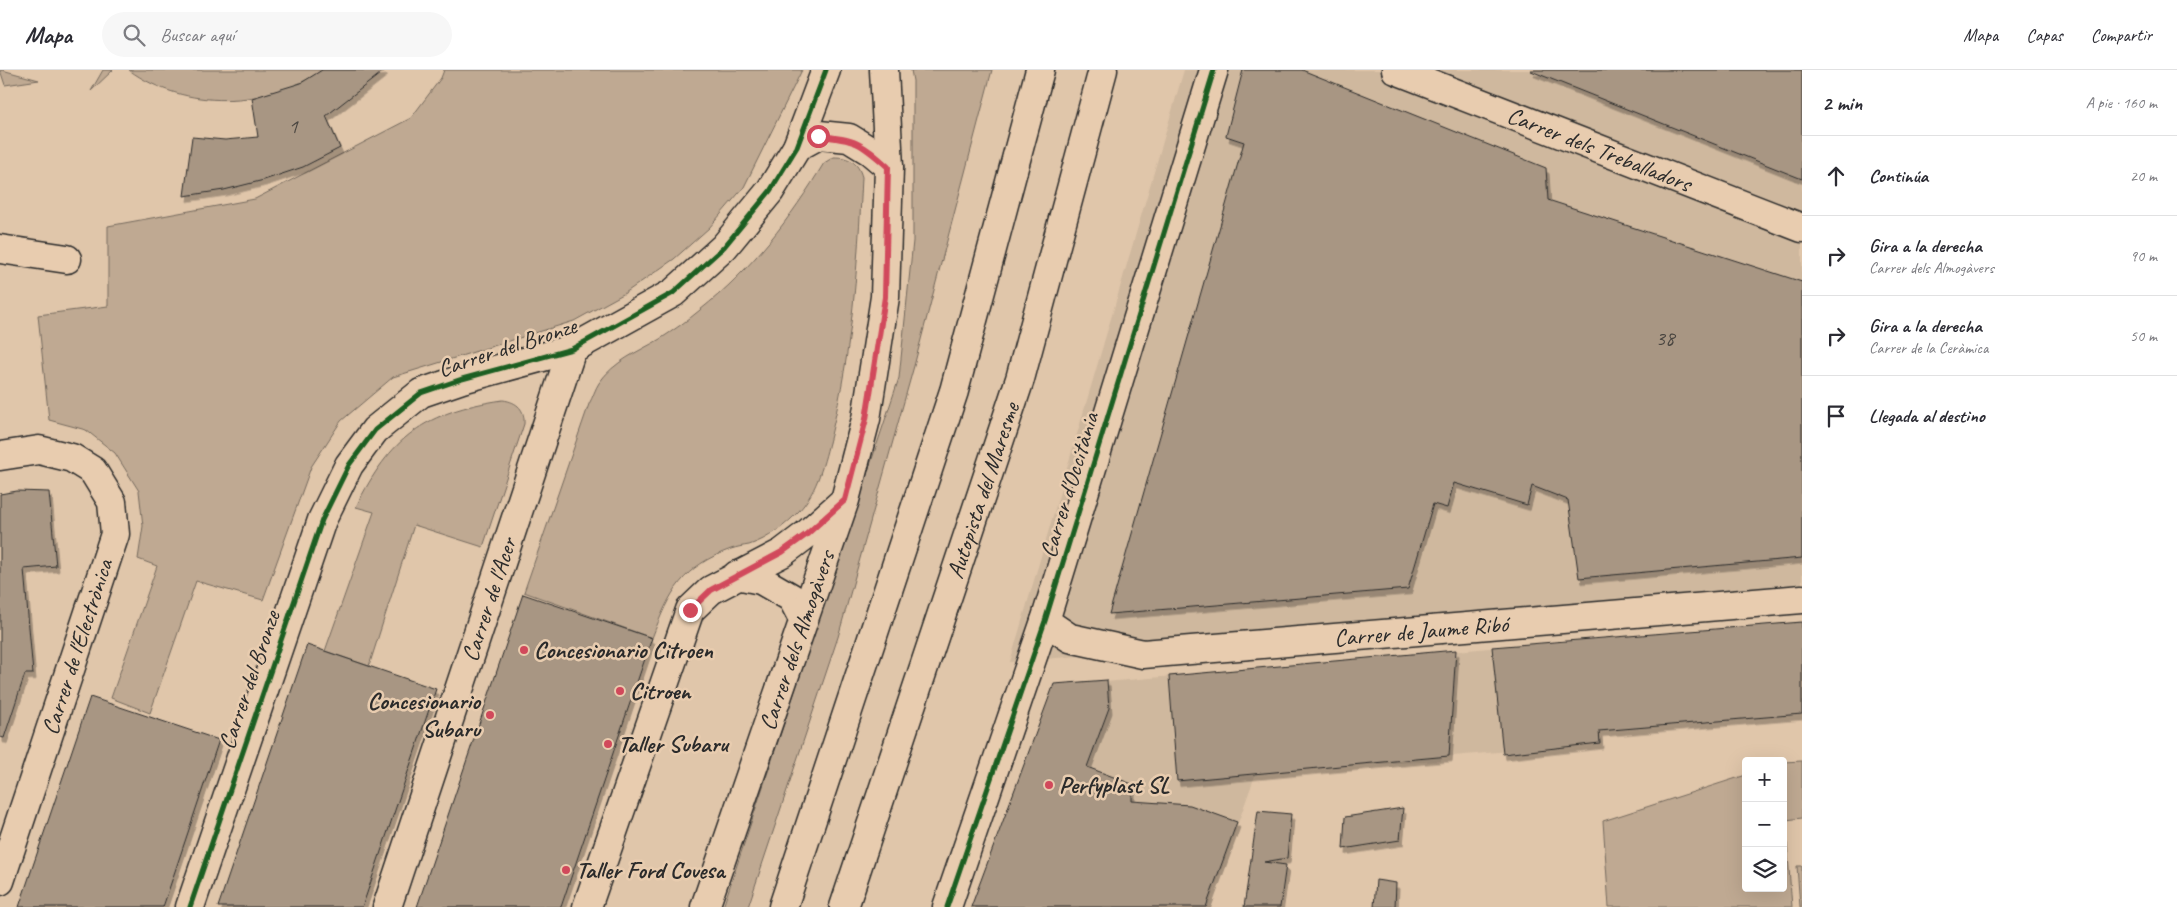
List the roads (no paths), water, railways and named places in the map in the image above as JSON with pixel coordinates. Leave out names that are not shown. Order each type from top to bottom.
[{"type":"main road","name":"Carrer del Bronze","points":[[190,907],[322,520],[349,465],[375,430],[421,393],[462,379],[572,350],[673,293],[724,247],[770,191],[797,147],[826,70]]},
{"type":"main road","name":"Carrer dels Almogàvers","points":[[705,907],[845,500],[866,419],[885,297],[888,167],[884,70]]},
{"type":"main road","points":[[783,907],[954,392],[1040,70]]},
{"type":"main road","name":"Autopista del Maresme","points":[[844,907],[1020,379],[1103,70]]},
{"type":"main road","name":"Carrer d'Occitània","points":[[947,907],[1045,622],[1214,70]]},
{"type":"main road","name":"Carrer dels Treballadors","points":[[1396,70],[1802,228]]},
{"type":"main road","points":[[797,147],[818,136],[849,138],[870,151],[888,167]]},
{"type":"main road","points":[[0,249],[67,258]]},
{"type":"main road","name":"Carrer de l'Acer","points":[[387,907],[572,350]]},
{"type":"main road","name":"Carrer de l'Electrònica","points":[[0,456],[39,450],[72,458],[93,471],[112,502],[115,534],[0,881]]},
{"type":"main road","points":[[587,907],[690,610],[711,590],[782,552],[807,534],[845,500]]},
{"type":"main road","points":[[737,575],[761,580],[792,598],[803,619]]},
{"type":"main road","name":"Carrer de Jaume Ribó","points":[[1045,622],[1070,638],[1143,654],[1802,599]]},
{"type":"place","name":"Concesionario Citroen","points":[[524,650]]},
{"type":"place","name":"Citroen","points":[[620,691]]},
{"type":"place","name":"Concesionario Subaru","points":[[490,715]]},
{"type":"place","name":"Taller Subaru","points":[[608,744]]},
{"type":"place","name":"Perfyplast SL","points":[[1049,785]]},
{"type":"place","name":"Taller Ford Covesa","points":[[566,870]]}]
